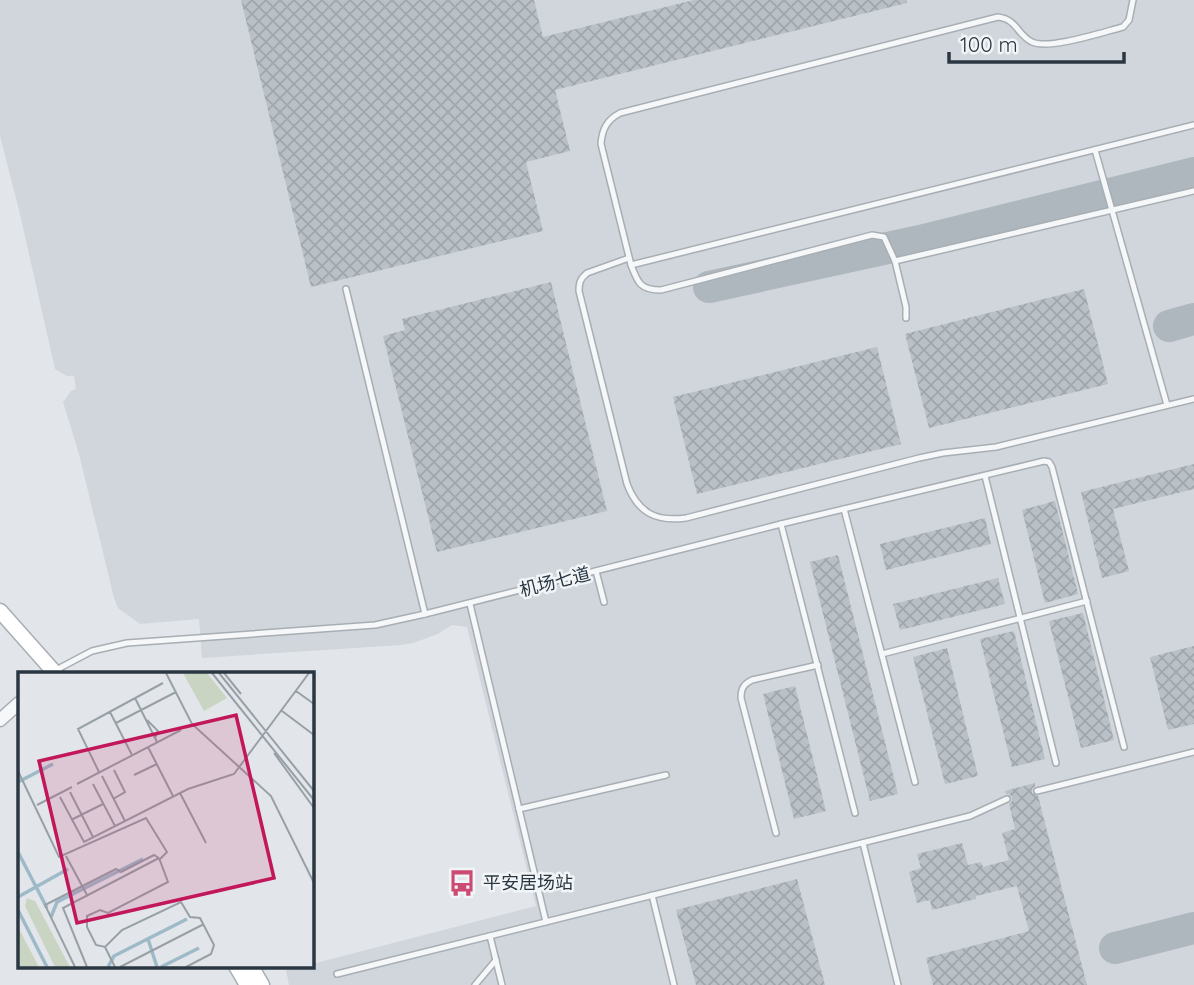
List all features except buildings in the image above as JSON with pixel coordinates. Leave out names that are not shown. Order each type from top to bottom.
[{"type":"main road","points":[[0,611],[53,672]]},
{"type":"main road","points":[[237,968],[247,985]]},
{"type":"main road","points":[[252,968],[262,985]]},
{"type":"street","points":[[0,720],[18,704]]},
{"type":"lane","points":[[906,318],[895,261],[884,237],[872,235],[661,290],[642,287],[631,265],[601,144],[610,119],[620,113],[998,17],[1010,20],[1030,41],[1050,44],[1123,27],[1129,20],[1133,0]]},
{"type":"lane","points":[[631,265],[1194,125]]},
{"type":"lane","points":[[1095,150],[1167,405]]},
{"type":"lane","points":[[895,261],[1194,191]]},
{"type":"lane","points":[[629,258],[587,273],[581,278],[579,291],[627,484],[637,504],[654,516],[686,518],[919,458],[996,447],[1194,399]]},
{"type":"lane","points":[[346,289],[425,614]]},
{"type":"lane","name":"机场七道","points":[[56,672],[92,650],[127,643],[375,625],[470,604],[781,524],[1044,461],[1049,462],[1052,467],[1087,601]]},
{"type":"lane","points":[[985,476],[1056,763]]},
{"type":"lane","points":[[844,509],[915,782]]},
{"type":"lane","points":[[781,524],[855,813]]},
{"type":"lane","points":[[596,571],[604,602]]},
{"type":"lane","points":[[882,654],[1087,601],[1124,747]]},
{"type":"lane","points":[[470,604],[547,922]]},
{"type":"lane","points":[[776,833],[741,691],[744,683],[752,680],[818,666]]},
{"type":"lane","points":[[1037,791],[1194,752]]},
{"type":"lane","points":[[519,808],[666,775]]},
{"type":"lane","points":[[337,974],[970,816],[1007,799]]},
{"type":"lane","points":[[863,843],[898,985]]},
{"type":"lane","points":[[652,895],[674,985]]},
{"type":"lane","points":[[490,936],[502,985]]},
{"type":"lane","points":[[475,985],[496,960]]},
{"type":"shaded area","points":[[0,0],[1194,0],[1194,985],[289,985],[286,970],[313,968],[313,964],[536,906],[467,627],[452,625],[438,634],[401,645],[202,658],[199,619],[140,624],[118,608],[63,402],[71,391],[76,389],[74,376],[67,376],[55,369],[0,136]]},
{"type":"taxiway","points":[[709,287],[920,241],[1194,173]]},
{"type":"taxiway","points":[[1169,326],[1194,319]]},
{"type":"taxiway","points":[[1115,948],[1194,928]]},
{"type":"place","name":"平安居场站","points":[[462,883]]}]
